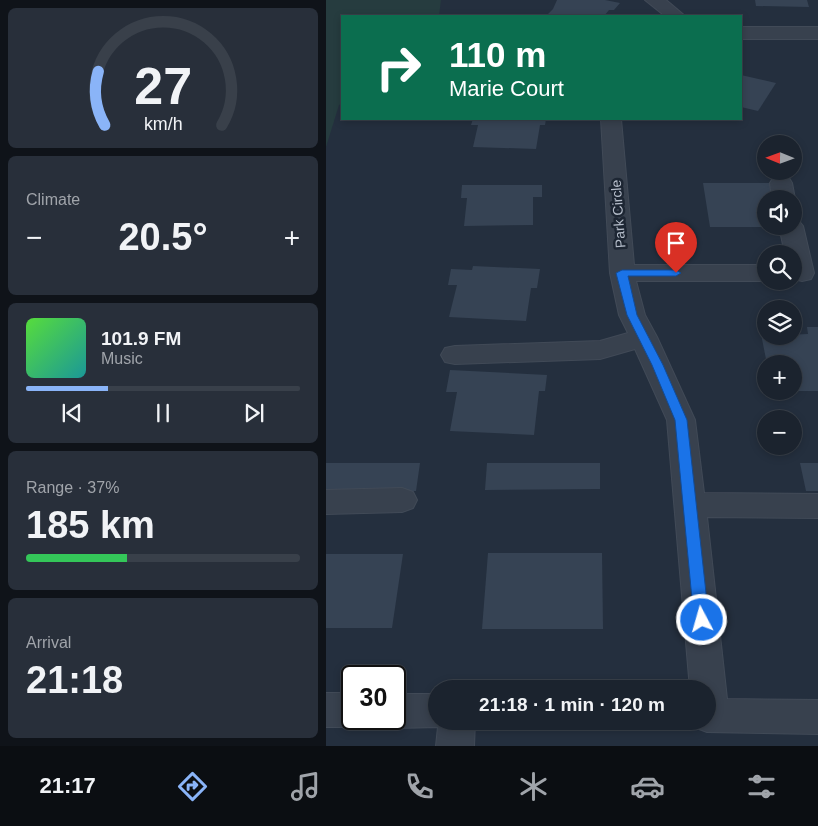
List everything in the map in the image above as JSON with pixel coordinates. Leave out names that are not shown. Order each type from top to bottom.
[{"type":"street","points":[[654,0],[675,15]]},
{"type":"street","points":[[742,33],[818,33]]},
{"type":"street","name":"Park Circle","points":[[611,120],[622,273],[632,315],[644,337],[681,420],[706,680]]},
{"type":"street","points":[[793,235],[804,273]]},
{"type":"street","points":[[622,273],[757,273]]},
{"type":"street","points":[[455,355],[600,350],[644,337]]},
{"type":"street","points":[[326,502],[402,500]]},
{"type":"street","points":[[690,505],[818,506]]},
{"type":"street","points":[[326,710],[341,710]]},
{"type":"street","points":[[406,711],[428,711]]},
{"type":"street","points":[[716,715],[818,717]]},
{"type":"street","points":[[455,746],[456,730]]},
{"type":"green space","points":[[326,0],[441,0],[439,15],[341,15],[341,104],[326,147]]},
{"type":"building","points":[[557,0],[605,0],[620,3],[614,10],[609,10],[605,15],[547,15],[553,9]]},
{"type":"building","points":[[755,0],[807,0],[809,7],[756,6]]},
{"type":"building","points":[[742,75],[776,83],[758,111],[742,107]]},
{"type":"building","points":[[473,120],[546,120],[545,125],[540,125],[536,149],[473,147],[478,125],[471,125]]},
{"type":"building","points":[[703,183],[770,183],[772,190],[757,190],[757,227],[710,227]]},
{"type":"building","points":[[462,185],[542,185],[542,197],[533,197],[533,225],[464,226],[467,198],[461,198]]},
{"type":"building","points":[[473,266],[540,269],[537,288],[531,288],[526,321],[449,317],[457,285],[448,285],[451,269],[472,270]]},
{"type":"building","points":[[807,327],[818,327],[818,391],[802,391],[802,355],[765,355],[763,345],[802,345],[802,334],[808,334]]},
{"type":"building","points":[[450,370],[547,375],[545,391],[539,391],[534,435],[450,431],[457,392],[446,392]]},
{"type":"building","points":[[326,463],[420,463],[416,491],[326,491]]},
{"type":"building","points":[[487,463],[600,463],[600,489],[485,490]]},
{"type":"building","points":[[800,463],[818,463],[818,491],[806,491]]},
{"type":"building","points":[[488,553],[602,553],[603,629],[482,629]]},
{"type":"building","points":[[326,554],[403,554],[392,628],[326,628]]},
{"type":"route","points":[[676,273],[622,273],[632,315],[657,365],[681,420],[702,620]]}]
